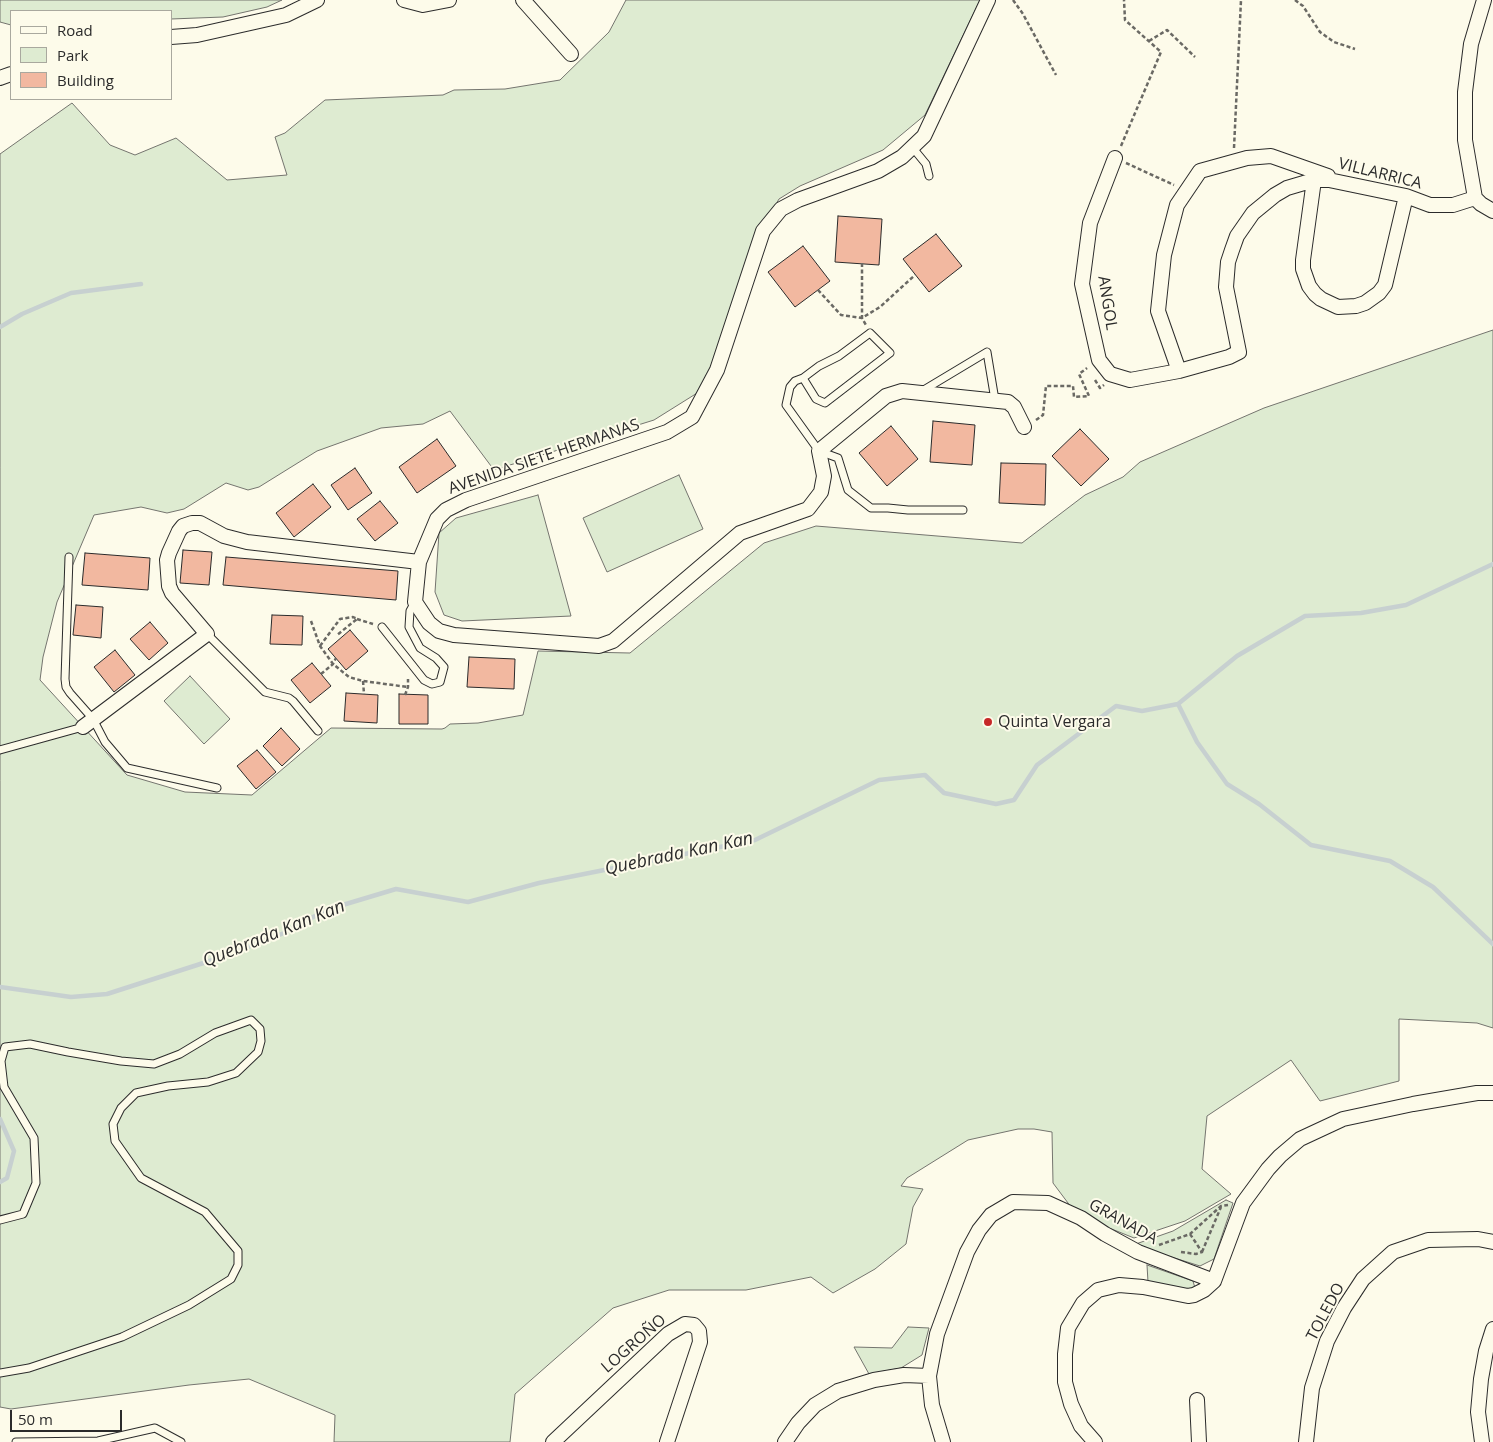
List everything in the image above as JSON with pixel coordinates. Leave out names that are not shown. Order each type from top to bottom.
[{"type":"street","points":[[172,37],[197,34],[286,15],[317,0]]},
{"type":"street","points":[[404,0],[423,6],[449,0]]},
{"type":"street","points":[[523,0],[571,54]]},
{"type":"street","name":"AVENIDA SIETE HERMANAS","points":[[415,602],[419,562],[437,519],[446,510],[466,500],[667,432],[692,417],[717,370],[763,230],[781,209],[798,200],[878,171],[902,157],[924,136],[988,0]]},
{"type":"street","points":[[1484,0],[1471,44],[1465,92],[1466,140],[1475,198],[1493,211]]},
{"type":"street","points":[[1179,371],[1158,311],[1164,255],[1177,205],[1200,171],[1247,158],[1271,156],[1343,182]]},
{"type":"street","name":"ANGOL","points":[[1110,374],[1099,360],[1082,284],[1090,223],[1115,158]]},
{"type":"street","points":[[1314,180],[1302,260],[1303,269],[1314,294],[1338,306],[1356,306],[1364,303],[1379,293],[1384,285],[1406,196]]},
{"type":"street","name":"VILLARRICA","points":[[1110,374],[1130,380],[1179,371],[1229,358],[1239,352],[1226,287],[1228,262],[1237,236],[1253,213],[1263,203],[1287,188],[1314,180],[1343,182],[1406,196],[1430,205],[1441,206],[1453,205],[1475,198]]},
{"type":"street","points":[[415,602],[429,624],[439,631],[454,635],[599,646],[612,641],[740,532],[808,509],[820,492],[824,476],[819,451],[886,396],[902,391],[1008,402],[1014,407],[1024,427]]},
{"type":"street","points":[[88,723],[208,634],[172,593],[169,586],[169,553],[183,526],[200,523],[224,536],[247,542],[419,562]]},
{"type":"street","points":[[1095,1442],[1081,1426],[1070,1404],[1065,1382],[1065,1354],[1068,1328],[1084,1303],[1098,1290],[1118,1285],[1143,1287],[1188,1296],[1194,1295],[1204,1290],[1214,1281],[1243,1202],[1274,1163],[1300,1139],[1343,1119],[1413,1104],[1477,1093],[1493,1093]]},
{"type":"street","name":"GRANADA","points":[[942,1442],[932,1405],[929,1376],[937,1334],[967,1252],[979,1230],[991,1215],[1013,1202],[1048,1203],[1081,1218],[1138,1252],[1214,1281]]},
{"type":"street","name":"TOLEDO","points":[[1306,1442],[1312,1388],[1328,1341],[1344,1308],[1363,1279],[1393,1252],[1428,1240],[1478,1240],[1493,1242]]},
{"type":"street","name":"LOGROÑO","points":[[553,1442],[668,1334],[685,1324],[694,1324],[699,1331],[700,1342],[667,1442]]},
{"type":"street","points":[[1482,1442],[1478,1412],[1480,1379],[1493,1330]]},
{"type":"street","points":[[786,1442],[798,1423],[815,1405],[838,1391],[874,1380],[904,1376],[929,1376]]},
{"type":"street","points":[[1198,1400],[1199,1442]]},
{"type":"lane","points":[[912,148],[926,164],[929,176]]},
{"type":"lane","points":[[803,378],[816,399],[825,403],[890,353],[870,333],[839,356],[795,381],[790,387],[786,405],[819,451],[838,458],[848,490],[871,508],[963,510]]},
{"type":"lane","points":[[920,393],[988,352],[994,400]]},
{"type":"lane","points":[[69,557],[66,687],[88,723],[127,768],[217,788]]},
{"type":"lane","points":[[382,627],[424,680],[432,684],[440,682],[444,667],[436,658],[420,648],[409,627],[410,611],[415,602]]},
{"type":"lane","points":[[208,634],[264,692],[289,698],[318,731]]},
{"type":"lane","points":[[0,750],[88,723]]},
{"type":"lane","points":[[0,1220],[23,1214],[36,1183],[34,1138],[4,1087],[1,1061],[5,1047],[30,1044],[94,1056],[154,1064],[180,1054],[215,1033],[251,1020],[260,1029],[261,1041],[258,1052],[236,1073],[208,1082],[168,1086],[136,1093],[121,1108],[113,1124],[115,1142],[141,1178],[205,1212],[238,1251],[238,1265],[231,1279],[189,1305],[122,1337],[29,1368],[0,1374]]},
{"type":"lane","points":[[16,1442],[98,1440],[155,1428],[182,1442]]},
{"type":"path","points":[[1013,0],[1023,14],[1056,75]]},
{"type":"path","points":[[1124,0],[1125,20],[1161,52],[1115,158],[1186,191]]},
{"type":"path","points":[[1233,162],[1241,0]]},
{"type":"path","points":[[1295,0],[1304,6],[1320,32],[1334,42],[1355,49]]},
{"type":"path","points":[[1149,41],[1168,30],[1195,57]]},
{"type":"path","points":[[862,264],[862,318],[870,333]]},
{"type":"path","points":[[818,290],[841,315],[862,318],[880,307],[916,274]]},
{"type":"path","points":[[1024,427],[1043,415],[1046,386],[1073,386],[1074,397],[1089,396],[1079,374],[1087,367],[1100,388],[1109,383],[1110,374]]},
{"type":"path","points":[[320,646],[340,619],[353,617],[382,627]]},
{"type":"path","points":[[337,636],[357,619]]},
{"type":"path","points":[[311,621],[320,646],[333,664],[350,677],[363,681],[408,687]]},
{"type":"path","points":[[321,674],[333,664],[336,658]]},
{"type":"path","points":[[363,681],[364,694]]},
{"type":"path","points":[[1138,1252],[1190,1234],[1221,1206],[1243,1202]]},
{"type":"path","points":[[1180,1252],[1196,1254],[1202,1252],[1221,1206]]},
{"type":"path","points":[[1190,1234],[1202,1252]]},
{"type":"path","points":[[1159,1245],[1165,1248]]},
{"type":"green space","points":[[0,0],[282,0],[267,7],[223,17],[172,19],[172,10],[10,10],[10,25],[0,22]]},
{"type":"green space","name":"Quinta Vergara","points":[[626,0],[980,0],[925,115],[883,150],[800,186],[779,199],[763,226],[702,390],[654,420],[494,470],[450,411],[423,424],[381,428],[317,451],[259,487],[248,490],[226,483],[184,509],[167,513],[141,507],[94,515],[57,602],[43,657],[40,680],[127,775],[185,792],[252,795],[331,728],[442,729],[450,724],[478,723],[523,715],[538,651],[630,653],[764,543],[816,526],[1022,543],[1085,495],[1123,477],[1140,462],[1264,408],[1493,330],[1493,1028],[1477,1023],[1399,1019],[1399,1081],[1320,1101],[1291,1060],[1207,1116],[1202,1169],[1231,1194],[1185,1221],[1134,1238],[1077,1215],[1053,1183],[1052,1132],[1018,1129],[968,1140],[907,1178],[901,1186],[923,1189],[913,1207],[906,1244],[875,1269],[833,1293],[811,1277],[746,1290],[669,1290],[613,1308],[515,1394],[510,1442],[334,1442],[335,1415],[249,1379],[189,1385],[11,1409],[0,1407],[0,154],[72,103],[110,145],[135,155],[176,138],[227,180],[287,175],[275,137],[285,133],[325,100],[443,95],[454,90],[505,89],[560,80],[609,32]]},
{"type":"green space","points":[[679,475],[703,529],[607,572],[583,518]]},
{"type":"green space","points":[[538,495],[571,616],[462,621],[444,615],[435,592],[439,533],[456,518]]},
{"type":"green space","points":[[190,676],[230,719],[204,744],[164,701]]},
{"type":"green space","points":[[1226,1200],[1233,1203],[1214,1259],[1200,1266],[1133,1245],[1173,1231]]},
{"type":"green space","points":[[1147,1265],[1193,1281],[1195,1288],[1191,1290],[1148,1282]]},
{"type":"green space","points":[[908,1327],[929,1328],[922,1355],[901,1368],[869,1374],[854,1347],[892,1348]]},
{"type":"building","points":[[838,216],[882,219],[879,265],[835,262]]},
{"type":"building","points":[[936,234],[962,266],[929,292],[903,259]]},
{"type":"building","points":[[803,246],[830,281],[795,307],[768,272]]},
{"type":"building","points":[[933,421],[975,425],[972,465],[930,462]]},
{"type":"building","points":[[891,426],[918,459],[887,486],[859,453]]},
{"type":"building","points":[[1080,429],[1109,459],[1081,486],[1052,456]]},
{"type":"building","points":[[437,439],[456,466],[417,493],[399,467]]},
{"type":"building","points":[[1001,463],[1046,464],[1045,505],[999,503]]},
{"type":"building","points":[[355,468],[372,493],[348,510],[331,485]]},
{"type":"building","points":[[313,484],[331,507],[294,537],[276,513]]},
{"type":"building","points":[[380,501],[398,523],[375,541],[357,519]]},
{"type":"building","points":[[183,550],[212,552],[209,585],[180,583]]},
{"type":"building","points":[[85,553],[150,558],[148,590],[82,585]]},
{"type":"building","points":[[226,557],[398,571],[396,600],[223,585]]},
{"type":"building","points":[[76,605],[103,607],[101,638],[73,635]]},
{"type":"building","points":[[272,615],[303,616],[302,645],[270,644]]},
{"type":"building","points":[[150,622],[168,643],[149,660],[130,639]]},
{"type":"building","points":[[350,630],[368,651],[346,670],[328,649]]},
{"type":"building","points":[[115,650],[135,675],[114,692],[94,667]]},
{"type":"building","points":[[469,657],[515,659],[514,689],[467,687]]},
{"type":"building","points":[[312,663],[331,686],[310,703],[291,680]]},
{"type":"building","points":[[346,693],[378,695],[377,723],[344,721]]},
{"type":"building","points":[[399,694],[428,695],[428,724],[399,724]]},
{"type":"building","points":[[281,728],[300,749],[282,766],[263,746]]},
{"type":"building","points":[[257,750],[276,772],[256,789],[237,766]]},
{"type":"waterway","points":[[0,327],[22,314],[71,293],[141,284]]},
{"type":"waterway","name":"Quebrada Kan Kan","points":[[0,987],[71,997],[107,994],[222,957],[284,933],[326,910],[396,889],[468,902],[539,883],[755,840],[879,780],[925,775],[944,793],[996,804],[1014,800],[1037,765],[1116,706],[1142,711],[1178,704],[1237,656],[1305,616],[1361,613],[1406,605],[1493,564]]},
{"type":"waterway","points":[[1178,704],[1197,742],[1227,784],[1259,804],[1311,845],[1390,861],[1433,887],[1493,944]]},
{"type":"waterway","points":[[0,1119],[14,1151],[7,1178],[0,1182]]},
{"type":"place","name":"Quinta Vergara","points":[[988,722]]}]
